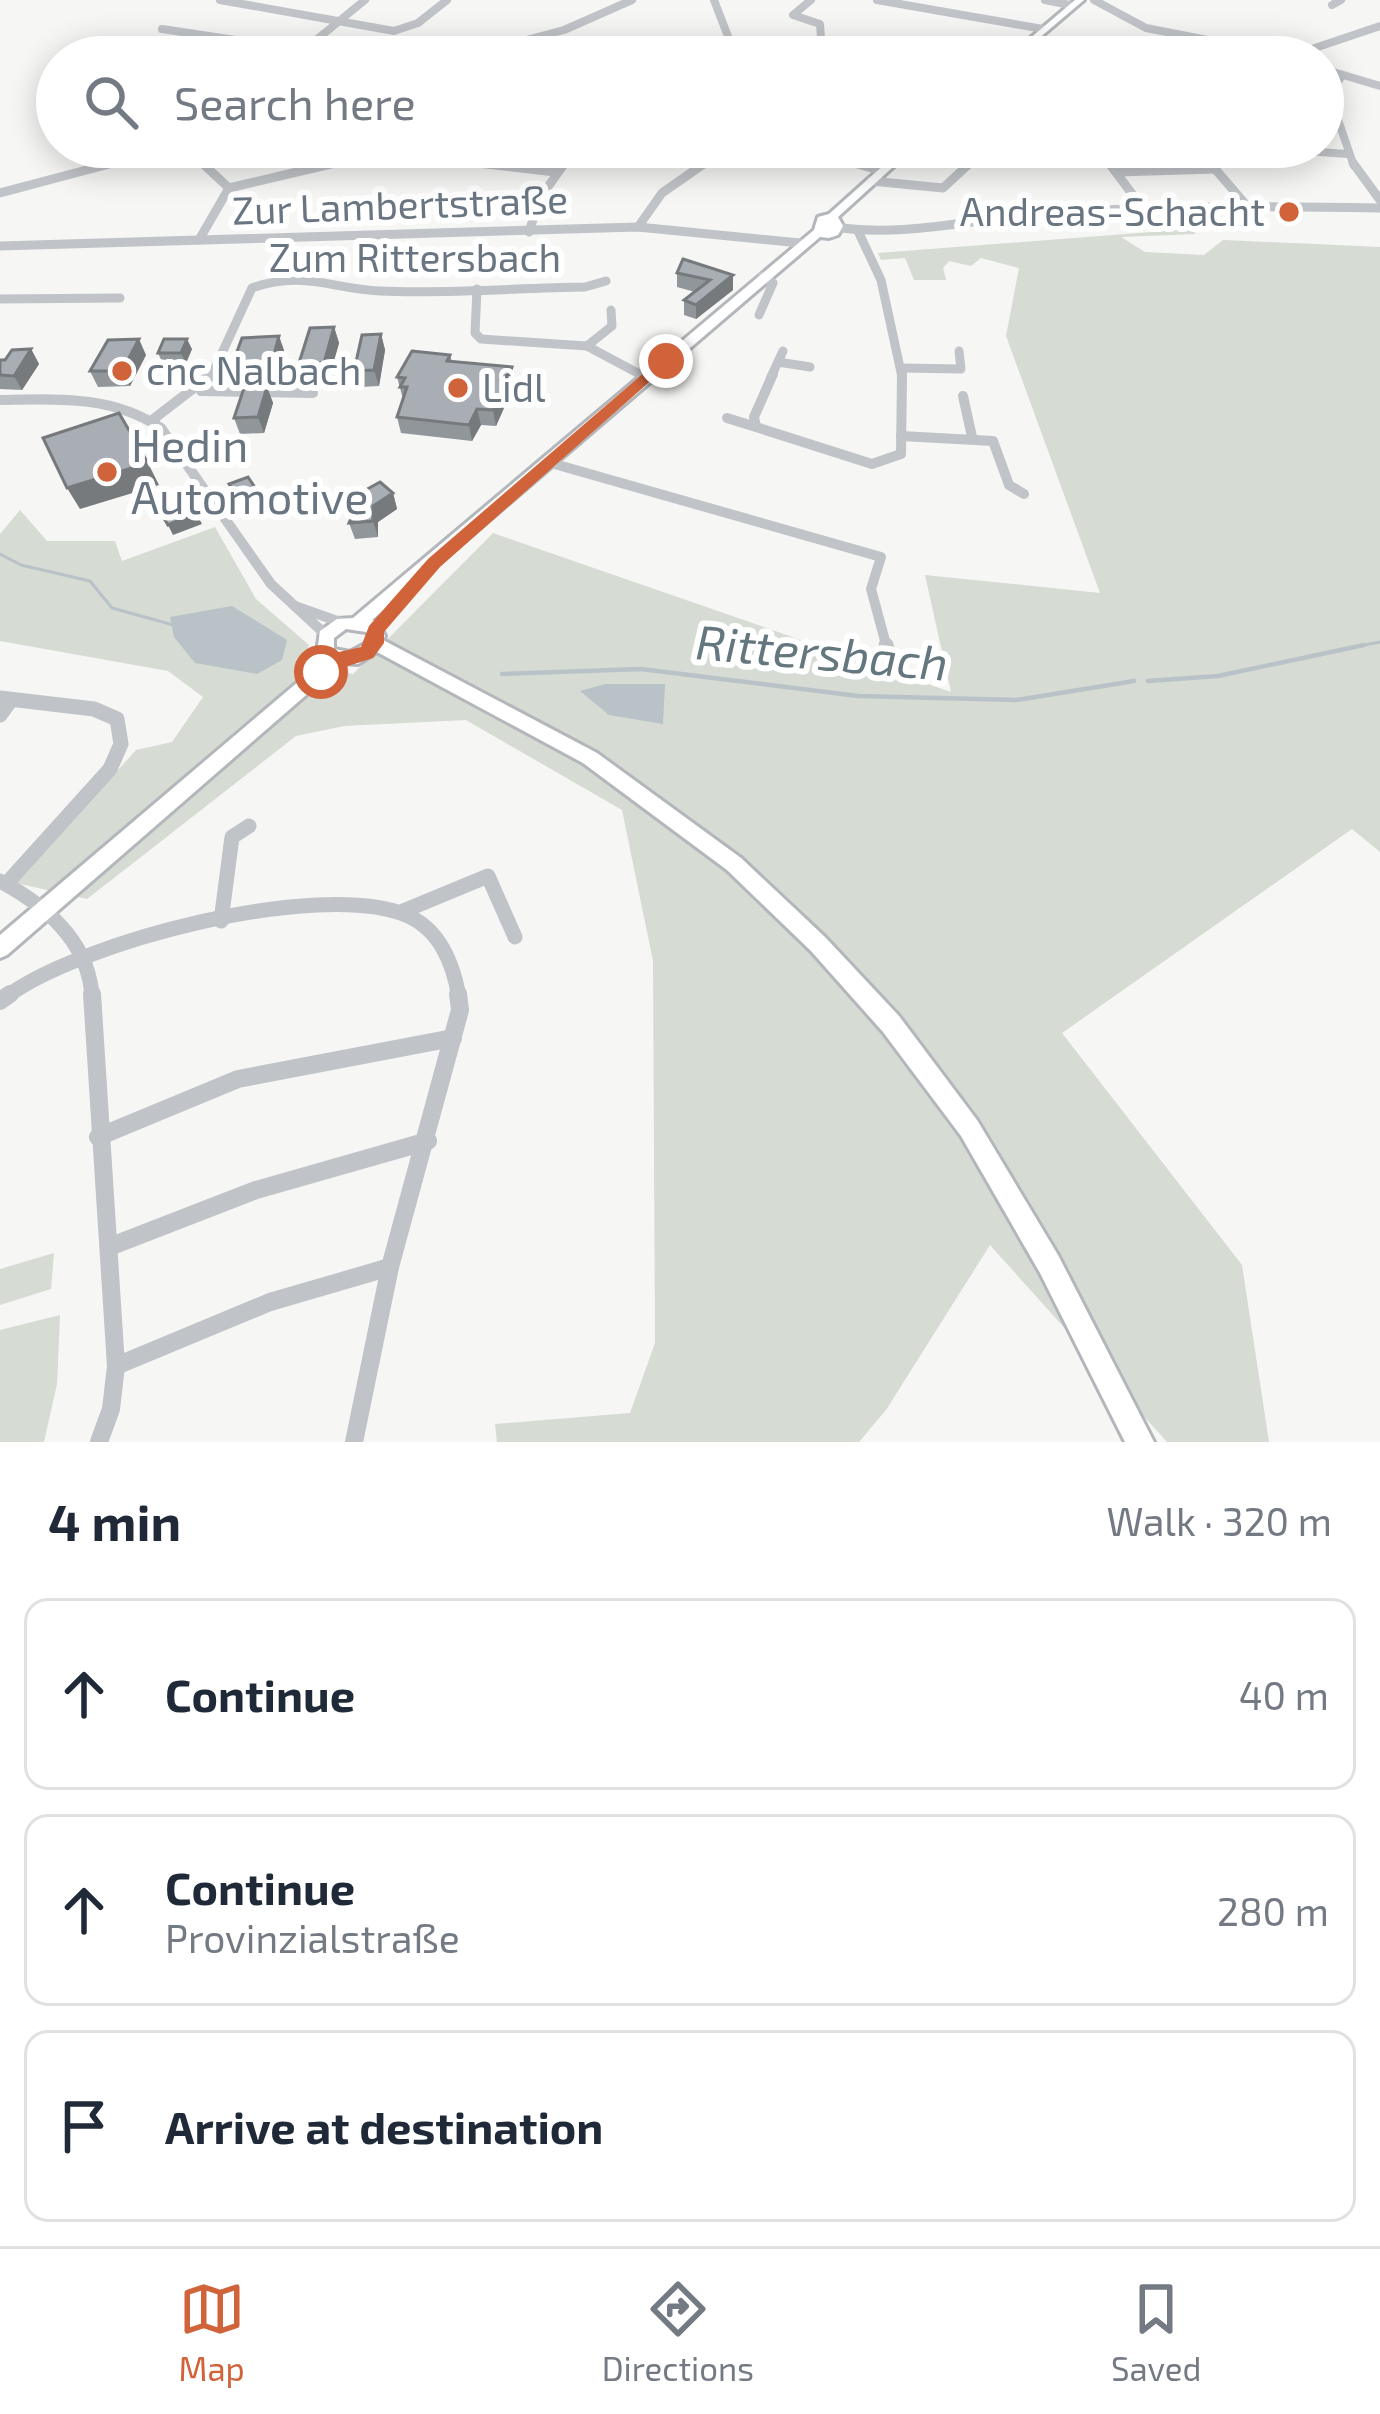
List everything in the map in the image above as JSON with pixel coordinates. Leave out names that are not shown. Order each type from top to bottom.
[{"type":"street","points":[[206,8],[219,0],[401,30],[447,0]]},
{"type":"street","points":[[322,36],[362,0]]},
{"type":"street","points":[[542,36],[632,0]]},
{"type":"street","points":[[714,0],[728,36]]},
{"type":"street","points":[[811,0],[793,15],[820,24],[821,36]]},
{"type":"street","points":[[877,0],[1043,29]]},
{"type":"street","points":[[1046,0],[1074,2]]},
{"type":"street","points":[[1094,0],[1138,25],[1180,36]]},
{"type":"street","points":[[1333,5],[1341,0]]},
{"type":"street","points":[[1036,36],[1074,2]]},
{"type":"street","points":[[1344,38],[1380,26]]},
{"type":"street","points":[[162,28],[216,36]]},
{"type":"street","points":[[1344,77],[1380,86]]},
{"type":"street","points":[[1344,143],[1380,204]]},
{"type":"street","points":[[0,193],[95,168]]},
{"type":"street","points":[[207,168],[229,188]]},
{"type":"street","points":[[199,240],[229,188],[322,168]]},
{"type":"street","points":[[520,168],[555,172]]},
{"type":"street","points":[[529,232],[558,168]]},
{"type":"street","points":[[638,227],[662,193],[698,168]]},
{"type":"street","points":[[872,168],[882,171]]},
{"type":"street","points":[[0,948],[248,730],[328,647],[363,629],[886,168]]},
{"type":"street","points":[[871,181],[943,188],[964,168]]},
{"type":"street","points":[[1114,168],[1144,210]]},
{"type":"street","points":[[1118,172],[1215,169],[1247,206]]},
{"type":"street","points":[[825,226],[858,231],[1144,210],[1380,204]]},
{"type":"street","name":"Zur Lambertstraße","points":[[0,247],[638,227],[800,243]]},
{"type":"street","points":[[727,418],[872,464],[901,454],[902,368],[881,280],[858,231]]},
{"type":"street","points":[[759,315],[773,283],[762,276]]},
{"type":"street","name":"Zum Rittersbach","points":[[201,391],[252,288],[265,282],[350,281],[374,291],[586,287],[606,281]]},
{"type":"street","points":[[477,289],[475,333],[481,339],[587,346],[646,378]]},
{"type":"street","points":[[0,299],[120,298]]},
{"type":"street","points":[[587,346],[611,326],[611,310]]},
{"type":"street","points":[[902,368],[961,368],[959,351]]},
{"type":"street","points":[[756,427],[754,417],[780,357],[810,367]]},
{"type":"street","points":[[152,421],[201,391],[314,393]]},
{"type":"street","points":[[963,396],[972,437]]},
{"type":"street","points":[[0,400],[106,402],[152,421],[177,445],[293,615],[328,647],[457,684]]},
{"type":"street","points":[[902,436],[993,441],[1009,485],[1024,494]]},
{"type":"street","points":[[551,463],[881,557],[871,589],[892,672]]},
{"type":"street","points":[[276,592],[300,610],[363,629],[590,758],[734,864],[891,1024],[969,1128],[1048,1264],[1140,1442]]},
{"type":"street","points":[[359,657],[363,629]]},
{"type":"street","points":[[0,715],[6,699],[94,709],[117,719],[122,744],[110,769],[3,882],[48,907],[91,974],[116,1366],[112,1442]]},
{"type":"street","points":[[221,921],[227,852],[232,837],[249,826]]},
{"type":"street","points":[[0,1001],[81,954],[130,938],[221,921],[344,910],[401,912],[488,876],[515,938]]},
{"type":"street","points":[[354,1442],[390,1268],[428,1142],[460,1010],[457,972],[439,937],[401,912]]},
{"type":"street","points":[[98,1136],[238,1079],[453,1038]]},
{"type":"street","points":[[109,1247],[256,1190],[428,1142]]},
{"type":"street","points":[[116,1366],[270,1302],[390,1268]]},
{"type":"street","points":[[99,1442],[112,1409]]},
{"type":"shaded area","points":[[1191,229],[1196,234],[1121,237],[1145,252],[1204,255],[1223,240],[1380,247],[1380,852],[1352,829],[1062,1033],[1242,1265],[1269,1442],[1167,1442],[990,1245],[886,1410],[859,1442],[497,1442],[495,1424],[630,1413],[655,1343],[653,961],[622,810],[466,720],[344,726],[296,736],[87,899],[16,883],[136,750],[172,742],[203,697],[168,671],[0,641],[0,534],[20,510],[47,541],[115,541],[122,561],[215,527],[256,599],[309,645],[303,664],[353,674],[493,533],[951,692],[925,575],[1100,593],[1006,336],[1019,268],[981,258],[971,266],[949,261],[943,268],[946,280],[914,280],[905,258],[881,260],[878,253]]},
{"type":"shaded area","points":[[232,606],[287,640],[282,660],[257,674],[195,663],[174,637],[170,617]]},
{"type":"shaded area","points":[[605,684],[665,684],[663,724],[609,715],[580,691]]},
{"type":"shaded area","points":[[54,1253],[51,1289],[0,1305],[0,1269]]},
{"type":"shaded area","points":[[60,1315],[57,1384],[44,1442],[0,1442],[0,1330]]},
{"type":"building","points":[[683,259],[733,275],[696,305],[684,300],[710,280],[677,273]]},
{"type":"building","points":[[334,327],[324,363],[299,363],[310,328]]},
{"type":"building","points":[[381,334],[374,370],[354,371],[362,335]]},
{"type":"building","points":[[279,336],[271,366],[231,368],[242,338]]},
{"type":"building","points":[[139,339],[122,371],[90,371],[108,340]]},
{"type":"building","points":[[164,339],[187,339],[181,353],[158,353]]},
{"type":"building","points":[[31,349],[14,376],[0,375],[0,360],[12,350]]},
{"type":"building","points":[[412,351],[450,355],[447,361],[512,367],[493,410],[477,409],[469,425],[397,417],[407,387],[400,387],[405,378],[397,377]]},
{"type":"building","points":[[267,387],[258,417],[234,418],[244,388]]},
{"type":"building","points":[[119,413],[148,463],[67,488],[43,438]]},
{"type":"building","points":[[248,477],[258,492],[239,499],[229,484]]},
{"type":"building","points":[[380,482],[393,493],[373,506],[373,521],[349,523],[362,492]]},
{"type":"building","points":[[189,502],[196,513],[168,525],[161,513]]},
{"type":"waterway","name":"Rittersbach","points":[[0,554],[21,565],[90,581],[112,608],[177,626]]},
{"type":"waterway","name":"Rittersbach","points":[[1359,646],[1380,642]]},
{"type":"waterway","name":"Rittersbach","points":[[1359,646],[1364,645]]},
{"type":"waterway","name":"Rittersbach","points":[[1148,681],[1218,676],[1359,646]]},
{"type":"waterway","name":"Rittersbach","points":[[1349,648],[1359,646]]},
{"type":"waterway","name":"Rittersbach","points":[[502,674],[641,669],[858,696],[1017,700],[1134,681]]},
{"type":"place","name":"Andreas-Schacht","points":[[1289,212]]},
{"type":"place","name":"cnc Nalbach","points":[[122,371]]},
{"type":"place","name":"Lidl","points":[[458,388]]},
{"type":"place","name":"Hedin Automotive","points":[[107,472]]},
{"type":"route","points":[[321,672],[337,659],[366,653],[375,643],[375,630],[434,563],[666,361]]}]
